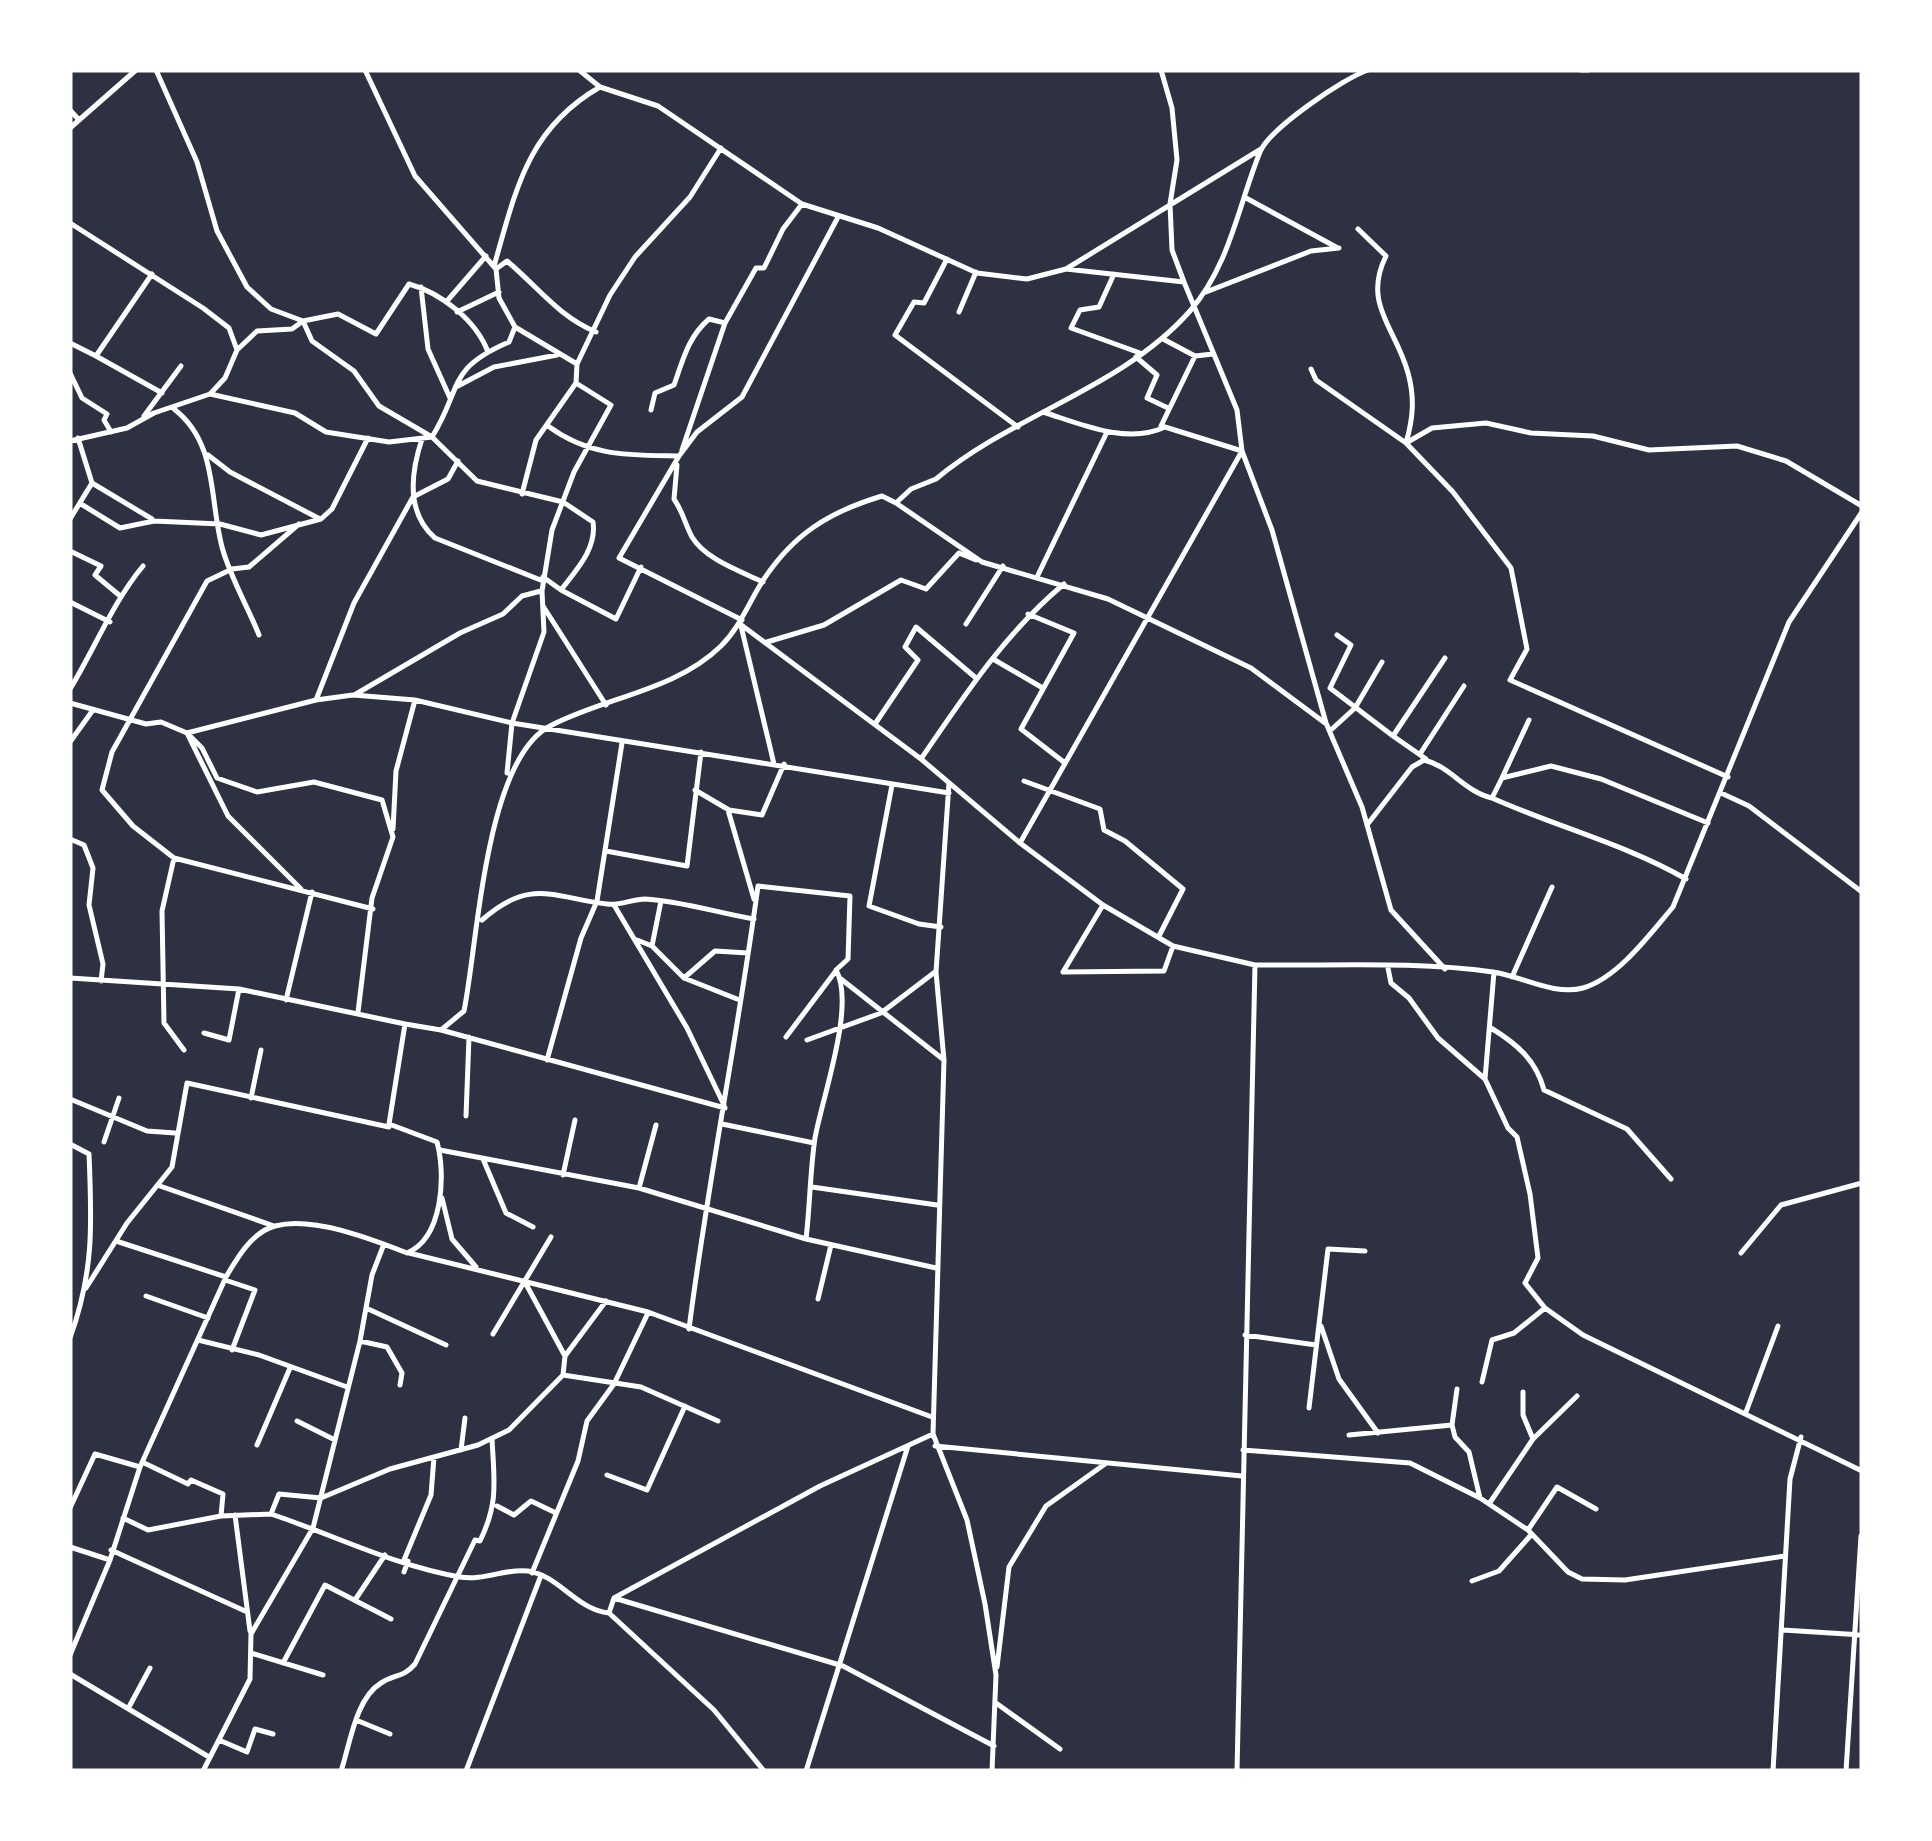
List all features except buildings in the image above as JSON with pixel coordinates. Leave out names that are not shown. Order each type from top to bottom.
[{"type":"street","points":[[70,128],[136,70]]},
{"type":"street","points":[[156,70],[197,162],[218,230],[247,287],[271,309],[302,320],[338,314],[376,334],[408,284],[446,301],[482,337],[488,352]]},
{"type":"street","points":[[365,70],[415,176],[495,267]]},
{"type":"street","points":[[579,70],[600,87],[658,106],[802,204],[878,228],[976,272],[1027,278],[1066,269],[1184,282]]},
{"type":"street","points":[[1161,70],[1172,108],[1178,160],[1170,204],[1172,250],[1237,410],[1242,451],[1272,530],[1329,726],[1367,824],[1391,910],[1445,969]]},
{"type":"street","points":[[1066,269],[1260,149],[1335,87],[1368,70]]},
{"type":"street","points":[[577,364],[515,327],[499,292],[495,267],[516,191],[535,148],[552,122],[600,87]]},
{"type":"street","points":[[70,110],[79,120]]},
{"type":"street","points":[[522,494],[536,440],[576,382],[577,364],[596,332],[610,296],[629,266],[690,197],[721,148]]},
{"type":"street","points":[[896,503],[911,489],[1163,339],[1204,294],[1225,256],[1260,149]]},
{"type":"street","points":[[1204,294],[1311,251],[1339,248],[1246,198]]},
{"type":"street","points":[[762,582],[717,560],[692,538],[686,516],[674,500],[679,456],[725,323],[802,204]]},
{"type":"street","points":[[838,217],[742,396],[698,432],[679,456],[619,558],[741,622],[921,759],[1020,843],[1104,905],[1172,946],[1256,965],[1494,972],[1564,990],[1585,988],[1644,942],[1673,907],[1788,622],[1862,509],[1786,461],[1737,446],[1649,450],[1593,436],[1531,433],[1486,424],[1432,428],[1406,443]]},
{"type":"street","points":[[70,223],[229,328],[237,350]]},
{"type":"street","points":[[1358,229],[1386,256],[1376,278],[1377,293],[1383,319],[1408,372],[1414,402],[1406,443]]},
{"type":"street","points":[[446,301],[486,256]]},
{"type":"street","points":[[947,259],[924,302],[914,302],[895,335],[1019,428]]},
{"type":"street","points":[[495,267],[507,261],[535,284],[550,306],[596,332]]},
{"type":"street","points":[[959,312],[976,272]]},
{"type":"street","points":[[96,356],[152,274]]},
{"type":"street","points":[[1114,274],[1099,307],[1080,310],[1070,328],[1138,355],[1158,376],[1147,398],[1168,408]]},
{"type":"street","points":[[421,288],[428,348],[450,398]]},
{"type":"street","points":[[457,312],[499,292]]},
{"type":"street","points":[[651,410],[655,393],[674,385],[685,350],[698,328],[709,318],[725,323]]},
{"type":"street","points":[[70,441],[112,432],[210,394],[224,378],[237,350],[257,332],[292,329],[302,320]]},
{"type":"street","points":[[302,320],[312,341],[354,370],[379,406],[432,437],[477,482],[563,502],[594,522],[587,554],[561,590]]},
{"type":"street","points":[[432,437],[465,368],[509,342],[515,327]]},
{"type":"street","points":[[1163,339],[1195,356],[1213,354]]},
{"type":"street","points":[[70,342],[162,392]]},
{"type":"street","points":[[453,388],[494,368],[557,355]]},
{"type":"street","points":[[1160,429],[1195,356]]},
{"type":"street","points":[[142,418],[181,366]]},
{"type":"street","points":[[1311,369],[1316,380],[1406,443],[1452,492],[1510,568],[1527,649],[1510,680],[1728,776]]},
{"type":"street","points":[[70,373],[82,398],[107,414],[104,420],[112,432]]},
{"type":"street","points":[[442,1030],[464,1011],[491,842],[507,778],[512,723],[539,650],[543,579],[552,530],[574,472],[611,405],[576,382]]},
{"type":"street","points":[[210,394],[296,413],[326,432],[390,442],[432,437]]},
{"type":"street","points":[[174,410],[193,424],[206,453],[222,548],[260,635]]},
{"type":"street","points":[[1044,412],[1107,432],[1149,434],[1160,429],[1242,451]]},
{"type":"street","points":[[548,426],[589,450],[627,457],[679,456]]},
{"type":"street","points":[[1037,577],[1107,432]]},
{"type":"street","points":[[78,438],[92,482],[154,520]]},
{"type":"street","points":[[81,504],[120,528],[154,520],[220,524],[261,535],[322,519],[332,508],[368,438]]},
{"type":"street","points":[[422,438],[412,469],[412,498],[424,528],[435,538],[543,579],[616,619],[642,567]]},
{"type":"street","points":[[1020,843],[1151,618],[1242,451]]},
{"type":"street","points":[[206,453],[230,472],[322,519]]},
{"type":"street","points":[[316,700],[354,603],[412,498],[448,478],[458,462]]},
{"type":"street","points":[[70,520],[92,482]]},
{"type":"street","points":[[507,778],[546,728],[695,666],[741,622],[762,582],[787,548],[821,519],[882,496],[982,562]]},
{"type":"street","points":[[299,524],[250,567],[232,569],[206,581],[112,752],[102,790],[132,826],[174,858],[372,910]]},
{"type":"street","points":[[70,551],[101,566],[94,575],[120,595]]},
{"type":"street","points":[[767,642],[824,625],[901,580],[926,588],[959,553],[1064,584],[1151,618],[1251,668],[1329,726]]},
{"type":"street","points":[[70,689],[110,622],[120,595],[143,566]]},
{"type":"street","points":[[966,624],[1003,566]]},
{"type":"street","points":[[921,759],[976,678],[1028,614],[1064,584]]},
{"type":"street","points":[[353,696],[460,633],[503,614],[522,596],[542,591]]},
{"type":"street","points":[[70,602],[110,622]]},
{"type":"street","points":[[542,606],[606,705]]},
{"type":"street","points":[[1028,614],[1074,633],[1021,729],[1065,763]]},
{"type":"street","points":[[741,622],[774,764]]},
{"type":"street","points":[[875,724],[918,660],[905,647],[916,627],[976,678]]},
{"type":"street","points":[[1336,635],[1351,645],[1330,688],[1476,794],[1595,842],[1623,846],[1686,878]]},
{"type":"street","points":[[1393,736],[1445,658]]},
{"type":"street","points":[[993,659],[1041,687]]},
{"type":"street","points":[[1329,726],[1355,708],[1382,662]]},
{"type":"street","points":[[1420,754],[1464,686]]},
{"type":"street","points":[[187,732],[316,700],[353,696],[415,700],[512,723],[949,793]]},
{"type":"street","points":[[358,1012],[372,898],[393,837],[396,772],[415,700]]},
{"type":"street","points":[[70,703],[131,720],[162,722],[187,732],[202,748],[217,778],[256,792],[314,782],[382,800],[393,837]]},
{"type":"street","points":[[70,742],[93,710]]},
{"type":"street","points":[[1492,798],[1529,720]]},
{"type":"street","points":[[187,732],[228,816],[300,889]]},
{"type":"street","points":[[547,1060],[581,938],[597,902],[622,742]]},
{"type":"street","points":[[605,851],[686,866],[694,831],[701,752]]},
{"type":"street","points":[[1367,824],[1412,768],[1428,760]]},
{"type":"street","points":[[696,790],[728,810],[762,815],[784,764]]},
{"type":"street","points":[[1502,778],[1551,766],[1601,779],[1708,823]]},
{"type":"street","points":[[1024,782],[1100,809],[1104,830],[1125,841],[1183,889],[1160,936]]},
{"type":"street","points":[[950,783],[936,972],[944,1060],[932,1417],[935,1446],[967,1520],[996,1674]]},
{"type":"street","points":[[892,785],[869,906],[941,927]]},
{"type":"street","points":[[1721,793],[1749,806],[1862,892]]},
{"type":"street","points":[[728,810],[755,906]]},
{"type":"street","points":[[70,839],[84,845],[93,868],[89,905],[103,964],[101,981]]},
{"type":"street","points":[[174,858],[162,911],[164,1023],[184,1050]]},
{"type":"street","points":[[689,1329],[704,1210],[725,1108],[738,1000],[747,975],[758,886],[850,896],[848,959],[786,1037]]},
{"type":"street","points":[[1512,978],[1552,887]]},
{"type":"street","points":[[286,1000],[312,892]]},
{"type":"street","points":[[480,922],[503,902],[526,893],[556,893],[613,904],[662,901],[754,919]]},
{"type":"street","points":[[652,946],[662,901]]},
{"type":"street","points":[[613,904],[688,1028],[725,1108]]},
{"type":"street","points":[[1104,905],[1063,972],[1164,971],[1172,946]]},
{"type":"street","points":[[634,940],[652,946],[684,978],[738,1000]]},
{"type":"street","points":[[684,978],[715,951],[748,953]]},
{"type":"street","points":[[1237,1771],[1256,965]]},
{"type":"street","points":[[1388,967],[1391,983],[1409,998],[1438,1038],[1485,1079],[1508,1128],[1517,1137],[1538,1258],[1525,1283],[1544,1308],[1583,1334],[1802,1438],[1862,1471]]},
{"type":"street","points":[[836,970],[841,979],[881,1013],[944,1060]]},
{"type":"street","points":[[807,1040],[881,1013],[936,972]]},
{"type":"street","points":[[1485,1079],[1494,972]]},
{"type":"street","points":[[70,978],[164,988],[239,989],[358,1012],[469,1037],[725,1108]]},
{"type":"street","points":[[806,1239],[814,1143],[840,1030],[841,979]]},
{"type":"street","points":[[204,1033],[230,1040],[239,989]]},
{"type":"street","points":[[405,1024],[388,1124],[437,1142],[441,1196],[452,1239],[477,1268]]},
{"type":"street","points":[[1491,1028],[1513,1042],[1538,1068],[1544,1090],[1627,1129],[1671,1179]]},
{"type":"street","points":[[466,1116],[469,1037]]},
{"type":"street","points":[[251,1098],[261,1050]]},
{"type":"street","points":[[86,1288],[120,1242],[127,1223],[172,1168],[188,1083],[402,1129]]},
{"type":"street","points":[[104,1142],[119,1098]]},
{"type":"street","points":[[70,1099],[146,1131],[177,1133]]},
{"type":"street","points":[[563,1175],[576,1120]]},
{"type":"street","points":[[722,1124],[814,1143]]},
{"type":"street","points":[[639,1188],[656,1125]]},
{"type":"street","points":[[70,1144],[90,1154],[92,1234],[86,1288],[70,1338]]},
{"type":"street","points":[[440,1150],[639,1188],[806,1239],[936,1268]]},
{"type":"street","points":[[484,1159],[506,1214],[533,1226]]},
{"type":"street","points":[[1741,1253],[1781,1205],[1862,1183]]},
{"type":"street","points":[[160,1186],[274,1226],[305,1225],[477,1268],[524,1284],[648,1312],[932,1417]]},
{"type":"street","points":[[812,1187],[939,1205]]},
{"type":"street","points":[[406,1252],[422,1242],[441,1196]]},
{"type":"street","points":[[70,1655],[110,1560],[141,1465],[226,1278],[255,1237],[274,1226]]},
{"type":"street","points":[[492,1334],[552,1237]]},
{"type":"street","points":[[120,1242],[255,1290],[232,1350]]},
{"type":"street","points":[[251,1634],[313,1528],[360,1340],[372,1275],[384,1244]]},
{"type":"street","points":[[818,1298],[831,1245]]},
{"type":"street","points":[[1309,1408],[1328,1249],[1365,1252]]},
{"type":"street","points":[[524,1284],[565,1356]]},
{"type":"street","points":[[146,1296],[208,1318]]},
{"type":"street","points":[[271,1514],[279,1494],[321,1498],[390,1468],[461,1450],[508,1430],[563,1375],[565,1356],[606,1302]]},
{"type":"street","points":[[70,1306],[80,1310]]},
{"type":"street","points":[[366,1308],[446,1345]]},
{"type":"street","points":[[1482,1382],[1492,1340],[1514,1333],[1544,1308]]},
{"type":"street","points":[[532,1573],[578,1461],[587,1422],[614,1384],[648,1312]]},
{"type":"street","points":[[1319,1321],[1340,1379],[1378,1432]]},
{"type":"street","points":[[1746,1412],[1778,1326]]},
{"type":"street","points":[[1245,1335],[1316,1345]]},
{"type":"street","points":[[198,1340],[348,1388]]},
{"type":"street","points":[[360,1340],[388,1347],[402,1372],[400,1385]]},
{"type":"street","points":[[257,1445],[290,1368]]},
{"type":"street","points":[[563,1375],[641,1388],[718,1421]]},
{"type":"street","points":[[1457,1389],[1452,1425],[1469,1452],[1480,1498]]},
{"type":"street","points":[[1523,1392],[1524,1416],[1534,1439]]},
{"type":"street","points":[[1489,1504],[1534,1439],[1577,1396]]},
{"type":"street","points":[[607,1475],[647,1490],[684,1406]]},
{"type":"street","points":[[461,1450],[464,1418]]},
{"type":"street","points":[[296,1421],[336,1440]]},
{"type":"street","points":[[1348,1436],[1452,1425]]},
{"type":"street","points":[[609,1613],[614,1598],[820,1486],[933,1434]]},
{"type":"street","points":[[341,1771],[356,1720],[380,1683],[404,1676],[415,1664],[497,1506],[491,1482],[492,1438]]},
{"type":"street","points":[[1772,1771],[1790,1479],[1802,1438]]},
{"type":"street","points":[[806,1771],[908,1446]]},
{"type":"street","points":[[935,1446],[1242,1476]]},
{"type":"street","points":[[1242,1450],[1410,1464],[1480,1498],[1530,1532],[1568,1572],[1598,1582],[1785,1556]]},
{"type":"street","points":[[70,1508],[95,1454],[141,1465],[188,1484],[190,1480],[223,1494],[221,1516]]},
{"type":"street","points":[[404,1572],[431,1496],[434,1457]]},
{"type":"street","points":[[992,1771],[996,1674],[1009,1567],[1046,1506],[1105,1464]]},
{"type":"street","points":[[1472,1581],[1499,1571],[1530,1532],[1557,1487],[1596,1509]]},
{"type":"street","points":[[497,1506],[514,1515],[531,1502],[556,1513]]},
{"type":"street","points":[[123,1518],[148,1530],[221,1516],[271,1514],[459,1577],[482,1580],[532,1573],[593,1612],[609,1613],[714,1710],[764,1771]]},
{"type":"street","points":[[204,1771],[250,1679],[251,1634],[235,1516]]},
{"type":"street","points":[[1846,1771],[1859,1636],[1860,1536]]},
{"type":"street","points":[[70,1547],[110,1560]]},
{"type":"street","points":[[111,1550],[245,1611]]},
{"type":"street","points":[[355,1600],[385,1555]]},
{"type":"street","points":[[466,1771],[540,1577]]},
{"type":"street","points":[[283,1662],[326,1585],[391,1619]]},
{"type":"street","points":[[614,1598],[839,1665],[994,1746]]},
{"type":"street","points":[[1783,1630],[1859,1636]]},
{"type":"street","points":[[251,1653],[323,1675]]},
{"type":"street","points":[[129,1707],[150,1668]]},
{"type":"street","points":[[70,1674],[210,1758]]},
{"type":"street","points":[[996,1703],[1060,1749]]},
{"type":"street","points":[[356,1720],[390,1734]]},
{"type":"street","points":[[219,1740],[247,1752],[255,1729],[273,1734]]}]
